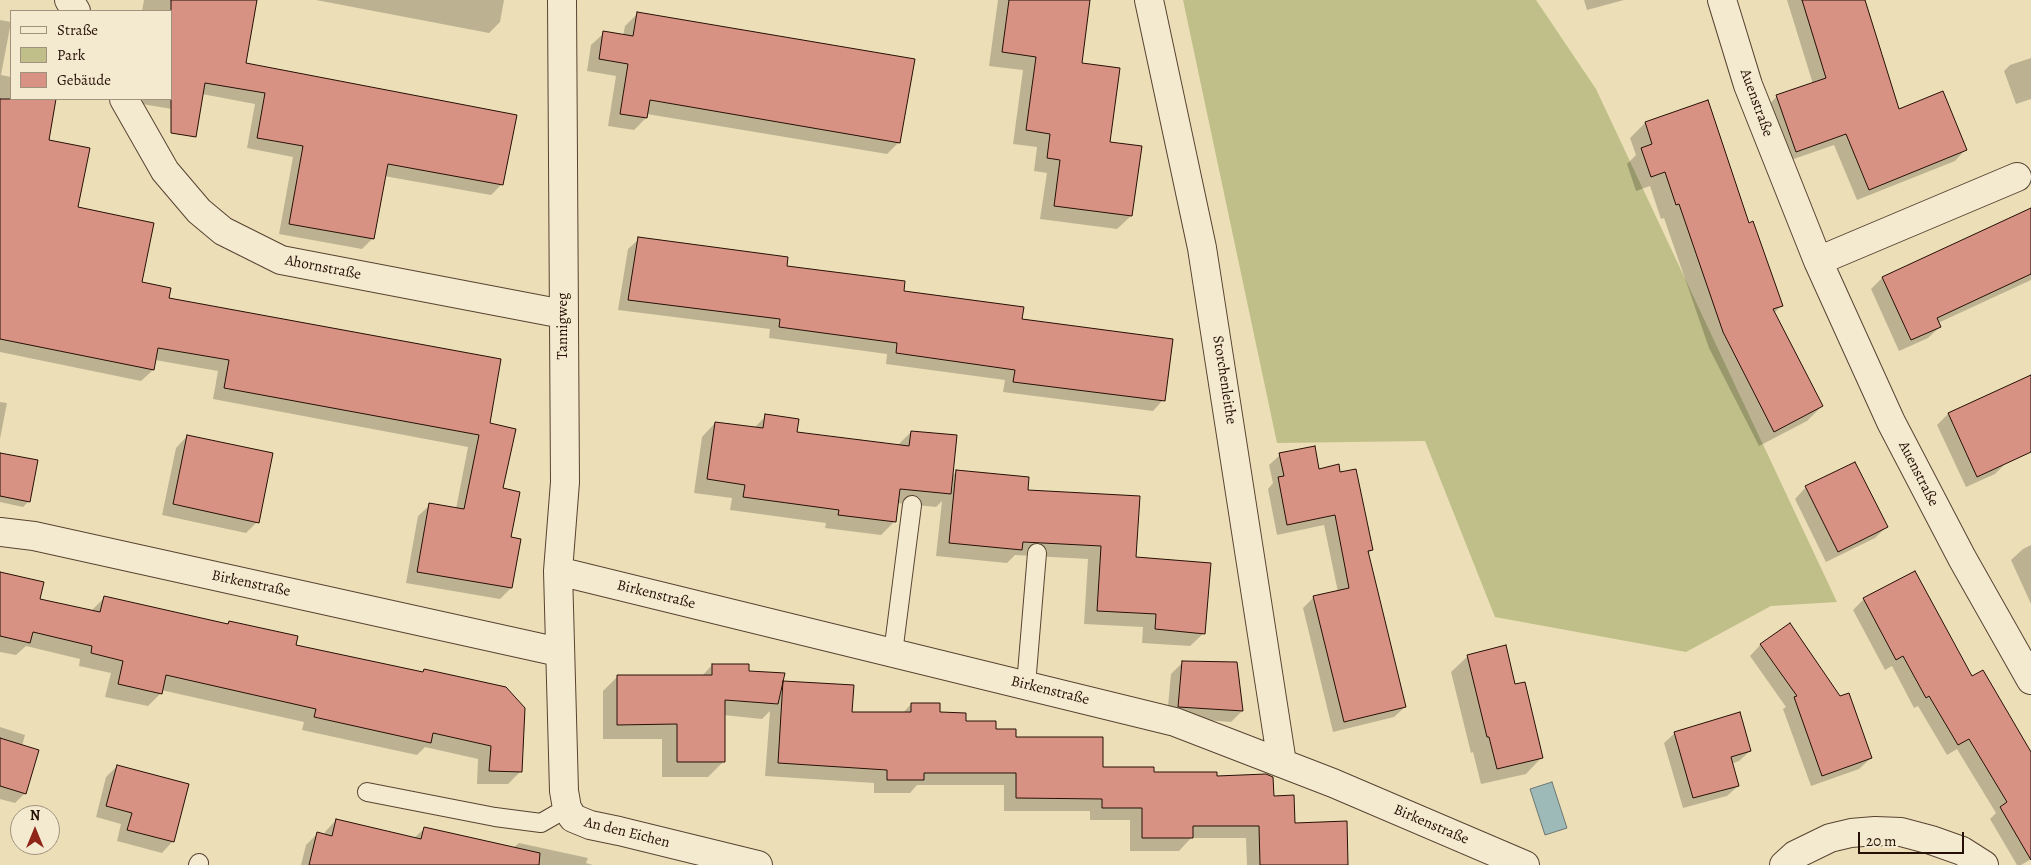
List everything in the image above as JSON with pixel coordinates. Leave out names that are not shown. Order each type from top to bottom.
[{"type":"street","name":"Tannigweg","points":[[560,652],[558,571],[565,482],[562,314],[562,0]]},
{"type":"street","name":"Storchenleithe","points":[[1149,0],[1202,248],[1282,763]]},
{"type":"street","name":"Auenstraße","points":[[1722,0],[1748,85],[1818,261],[1891,422],[1966,566],[2031,680]]},
{"type":"street","name":"Ahornstraße","points":[[125,100],[165,171],[199,211],[223,231],[281,260],[562,314]]},
{"type":"street","points":[[1818,261],[2017,177]]},
{"type":"street","name":"Birkenstraße","points":[[0,532],[34,536],[560,652]]},
{"type":"street","name":"Birkenstraße","points":[[558,571],[1174,722],[1282,763],[1525,865]]},
{"type":"street","name":"An den Eichen","points":[[560,652],[564,791],[568,808],[573,818],[590,826],[619,831],[758,865]]},
{"type":"street","points":[[1784,865],[1795,856],[1830,838],[1851,833],[1875,831],[1901,832],[1931,840],[1962,851],[1984,865]]},
{"type":"lane","points":[[893,653],[912,505]]},
{"type":"lane","points":[[1026,685],[1037,553]]},
{"type":"lane","points":[[367,792],[495,817],[541,823],[568,808]]},
{"type":"green space","points":[[1183,0],[1536,0],[1596,89],[1837,602],[1771,606],[1686,652],[1495,617],[1425,441],[1277,443]]},
{"type":"water","points":[[1552,782],[1567,828],[1545,835],[1530,789]]},
{"type":"building","points":[[171,0],[257,0],[246,63],[517,115],[503,185],[388,164],[374,239],[289,224],[303,146],[257,138],[265,93],[205,83],[196,137],[171,133]]},
{"type":"building","points":[[1009,0],[1090,0],[1082,63],[1120,68],[1110,142],[1142,146],[1132,216],[1054,206],[1060,160],[1047,158],[1050,134],[1026,130],[1036,57],[1002,52]]},
{"type":"building","points":[[1802,0],[1865,0],[1899,109],[1943,91],[1967,150],[1869,190],[1846,134],[1796,152],[1776,95],[1826,78]]},
{"type":"building","points":[[637,12],[915,59],[900,143],[650,100],[647,118],[620,114],[628,64],[599,59],[603,31],[633,36]]},
{"type":"building","points":[[0,99],[56,100],[49,140],[90,148],[78,207],[154,223],[142,282],[171,288],[169,298],[501,359],[490,423],[516,429],[503,488],[520,492],[511,537],[521,539],[512,588],[417,572],[429,503],[464,509],[479,435],[224,388],[229,360],[158,348],[154,370],[0,339]]},
{"type":"building","points":[[1708,100],[1749,223],[1753,221],[1783,306],[1773,309],[1823,406],[1774,432],[1723,332],[1679,204],[1676,205],[1665,172],[1651,177],[1641,148],[1652,144],[1645,122]]},
{"type":"building","points":[[2031,208],[2031,274],[1937,318],[1941,327],[1911,340],[1882,277]]},
{"type":"building","points":[[638,237],[788,257],[787,266],[905,281],[904,291],[1024,307],[1022,319],[1173,339],[1165,401],[1013,382],[1015,370],[896,353],[897,343],[779,327],[780,319],[628,300]]},
{"type":"building","points":[[2031,375],[2031,452],[1977,477],[1948,413]]},
{"type":"building","points":[[765,414],[799,419],[797,432],[909,446],[911,431],[957,435],[951,494],[900,489],[896,522],[838,515],[839,510],[743,497],[745,485],[707,479],[715,422],[763,428]]},
{"type":"building","points":[[187,435],[273,453],[259,523],[173,504]]},
{"type":"building","points":[[1315,446],[1319,469],[1339,464],[1340,472],[1356,469],[1373,550],[1368,551],[1406,707],[1344,722],[1313,596],[1349,588],[1335,515],[1287,525],[1278,477],[1284,476],[1279,453]]},
{"type":"building","points":[[0,453],[38,460],[30,502],[0,496]]},
{"type":"building","points":[[1855,462],[1888,527],[1838,552],[1805,486]]},
{"type":"building","points":[[956,470],[1029,477],[1028,490],[1140,496],[1136,557],[1211,563],[1205,634],[1155,629],[1156,614],[1097,611],[1101,546],[1023,542],[1022,550],[949,543]]},
{"type":"building","points":[[1915,571],[1972,676],[1983,670],[2031,752],[2031,860],[2000,807],[2007,802],[1969,739],[1958,745],[1929,696],[1926,698],[1903,656],[1896,660],[1863,598]]},
{"type":"building","points":[[0,572],[44,582],[40,599],[100,612],[104,596],[228,624],[229,621],[298,636],[296,645],[423,672],[424,669],[506,687],[525,708],[522,772],[489,771],[491,746],[433,733],[431,743],[314,717],[316,709],[166,675],[162,694],[118,684],[123,661],[91,653],[92,646],[33,632],[30,643],[0,636]]},
{"type":"building","points":[[1790,623],[1840,696],[1849,693],[1872,758],[1822,776],[1794,697],[1797,696],[1760,644]]},
{"type":"building","points":[[1506,645],[1515,684],[1525,682],[1543,758],[1497,769],[1489,737],[1487,737],[1467,655]]},
{"type":"building","points":[[1182,661],[1237,662],[1243,711],[1178,707]]},
{"type":"building","points":[[712,664],[749,664],[749,671],[785,673],[778,704],[725,700],[725,762],[677,762],[677,724],[617,725],[617,675],[712,675]]},
{"type":"building","points":[[783,681],[854,685],[852,712],[911,712],[911,703],[940,703],[940,712],[966,713],[966,721],[996,721],[996,729],[1016,729],[1016,737],[1103,737],[1103,767],[1154,767],[1154,772],[1217,772],[1217,776],[1266,774],[1273,777],[1274,796],[1294,795],[1295,823],[1347,821],[1348,865],[1260,865],[1259,826],[1193,826],[1193,838],[1142,838],[1142,808],[1102,808],[1102,799],[1016,798],[1016,773],[924,773],[924,780],[887,780],[887,770],[778,763]]},
{"type":"building","points":[[1740,712],[1751,751],[1731,757],[1739,786],[1693,798],[1674,732]]},
{"type":"building","points":[[0,738],[39,750],[26,794],[0,786]]},
{"type":"building","points":[[117,765],[189,784],[174,842],[127,830],[132,813],[106,806]]},
{"type":"building","points":[[336,819],[421,839],[424,827],[540,853],[539,865],[309,865],[317,832],[332,836]]}]
